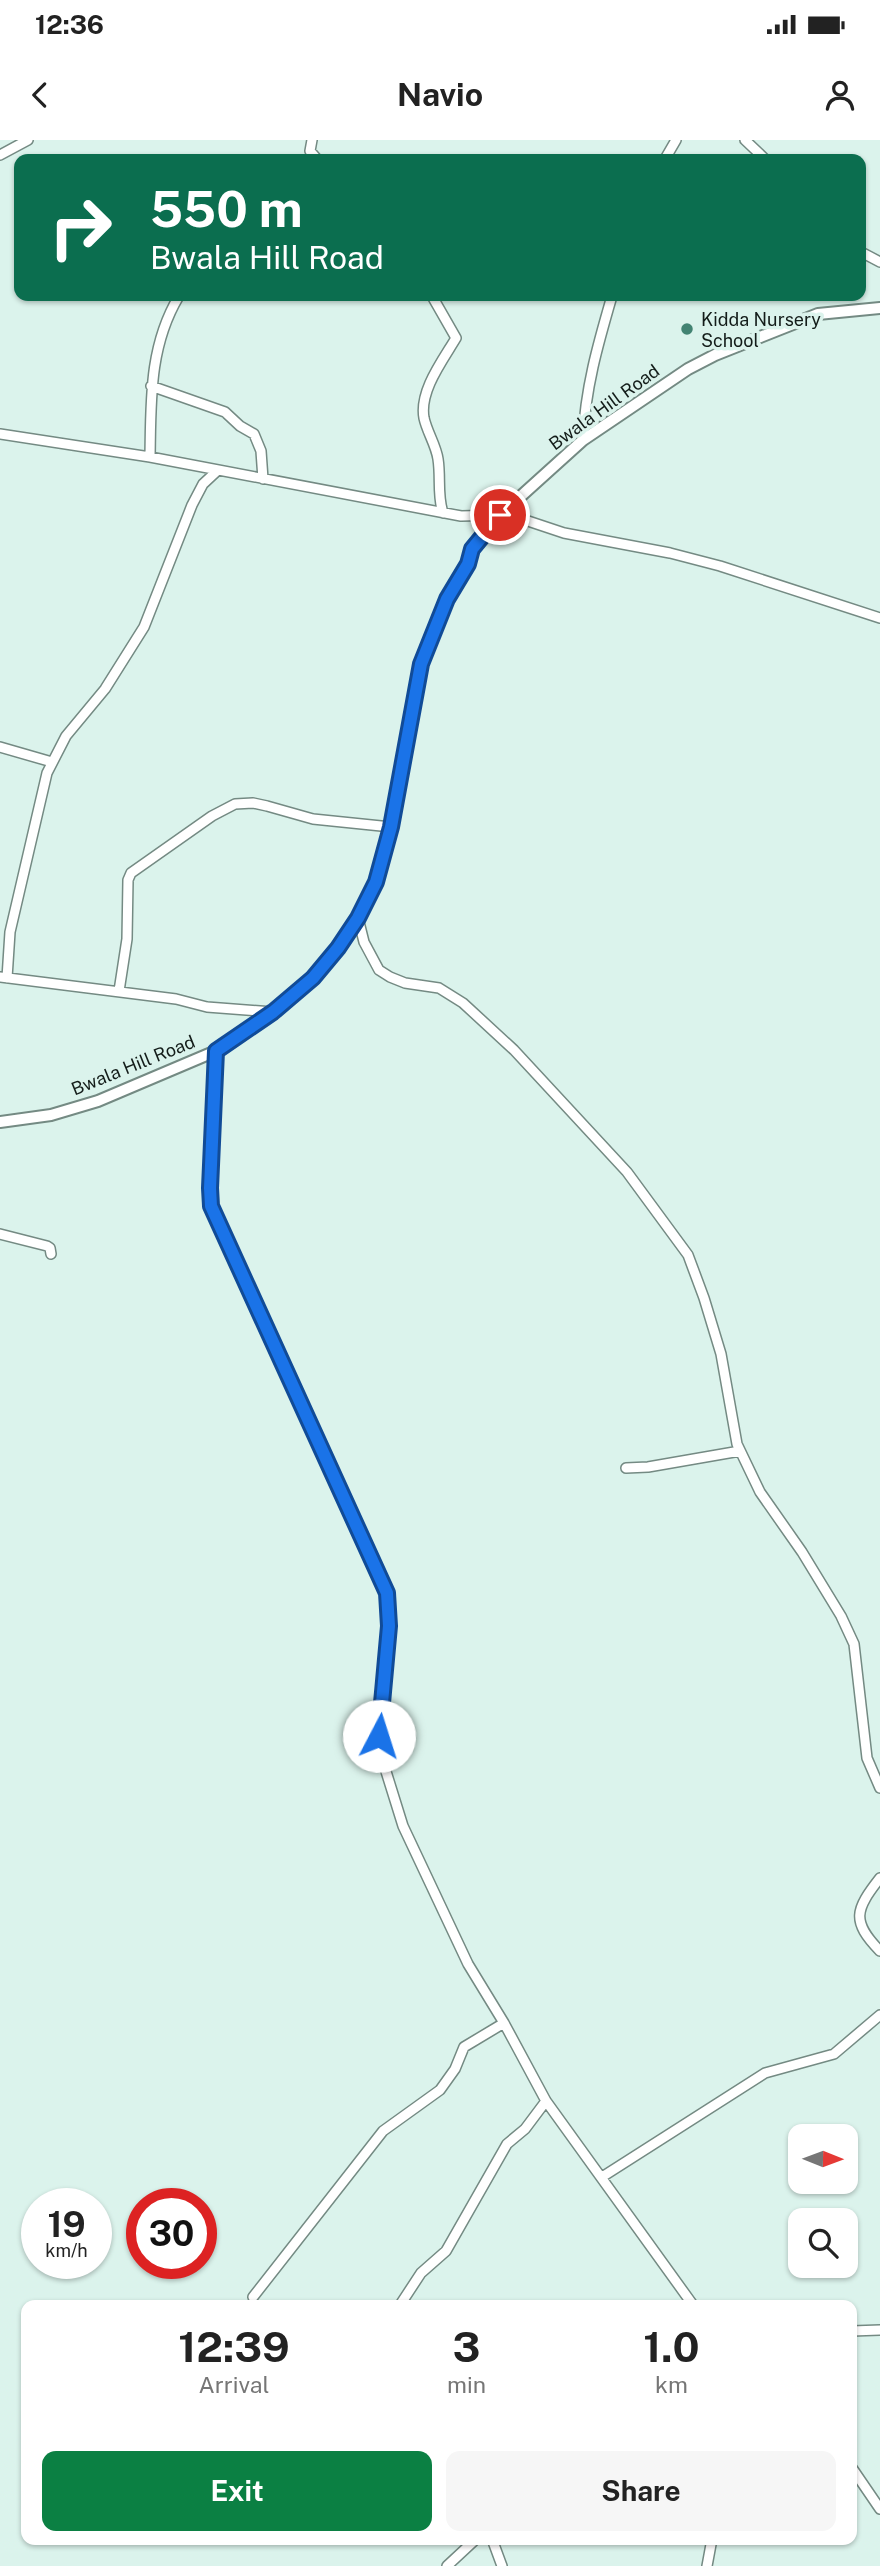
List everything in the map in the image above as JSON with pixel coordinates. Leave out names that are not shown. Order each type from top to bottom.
[{"type":"street","points":[[0,155],[28,140]]},
{"type":"street","points":[[745,140],[760,154]]},
{"type":"street","points":[[150,457],[151,386],[159,338],[176,301]]},
{"type":"street","points":[[435,301],[456,338],[428,389],[425,402],[424,417],[438,455],[439,501],[443,513]]},
{"type":"street","points":[[583,439],[584,410],[591,370],[611,301]]},
{"type":"street","name":"Bwala Hill Road","points":[[0,1122],[51,1115],[98,1101],[216,1051],[273,1012],[313,978],[358,918],[376,882],[391,827],[421,664],[447,599],[468,564],[472,549],[500,515],[583,439],[688,369],[715,355],[818,314],[880,308]]},
{"type":"street","points":[[151,386],[225,412],[254,434],[261,451],[263,479]]},
{"type":"street","points":[[0,434],[150,457],[443,513],[480,517],[500,515],[564,533],[625,543],[720,566],[880,618]]},
{"type":"street","points":[[218,470],[204,484],[192,505],[144,627],[104,689],[66,736],[47,773],[10,932],[4,978],[120,991],[176,999],[207,1007],[273,1012]]},
{"type":"street","points":[[0,747],[52,762]]},
{"type":"street","points":[[120,991],[127,939],[128,880],[131,873],[212,816],[236,804],[253,803],[313,819],[391,827]]},
{"type":"street","points":[[358,918],[364,942],[380,970],[390,978],[405,983],[439,988],[463,1003],[514,1050],[627,1172],[688,1255],[721,1354],[733,1434],[740,1451],[760,1492],[835,1605],[854,1644],[867,1758],[880,1788]]},
{"type":"street","points":[[216,1051],[211,1206],[387,1593],[389,1626],[379,1736],[393,1800],[468,1964],[546,2101],[689,2300]]},
{"type":"street","points":[[0,1234],[47,1246],[51,1254]]},
{"type":"street","points":[[626,1468],[648,1467],[740,1451]]},
{"type":"street","points":[[880,1878],[858,1910],[859,1923],[867,1938],[880,1951]]},
{"type":"street","points":[[603,2177],[765,2073],[834,2054],[880,2015]]},
{"type":"street","points":[[253,2298],[383,2131],[440,2090],[455,2069],[464,2047],[504,2023]]},
{"type":"street","points":[[403,2300],[421,2273],[446,2251],[507,2144],[525,2129],[546,2101]]},
{"type":"street","points":[[857,2331],[880,2330]]},
{"type":"street","points":[[857,2475],[880,2509]]},
{"type":"street","points":[[447,2566],[470,2545]]},
{"type":"street","points":[[494,2545],[502,2566]]},
{"type":"street","points":[[707,2566],[711,2545]]},
{"type":"place","name":"Kidda Nursery School","points":[[687,329]]},
{"type":"route","points":[[379,1736],[389,1626],[387,1593],[211,1206],[216,1051],[273,1012],[313,978],[358,918],[376,882],[391,827],[421,664],[433,630],[447,599],[468,564],[472,549],[500,515]]}]
